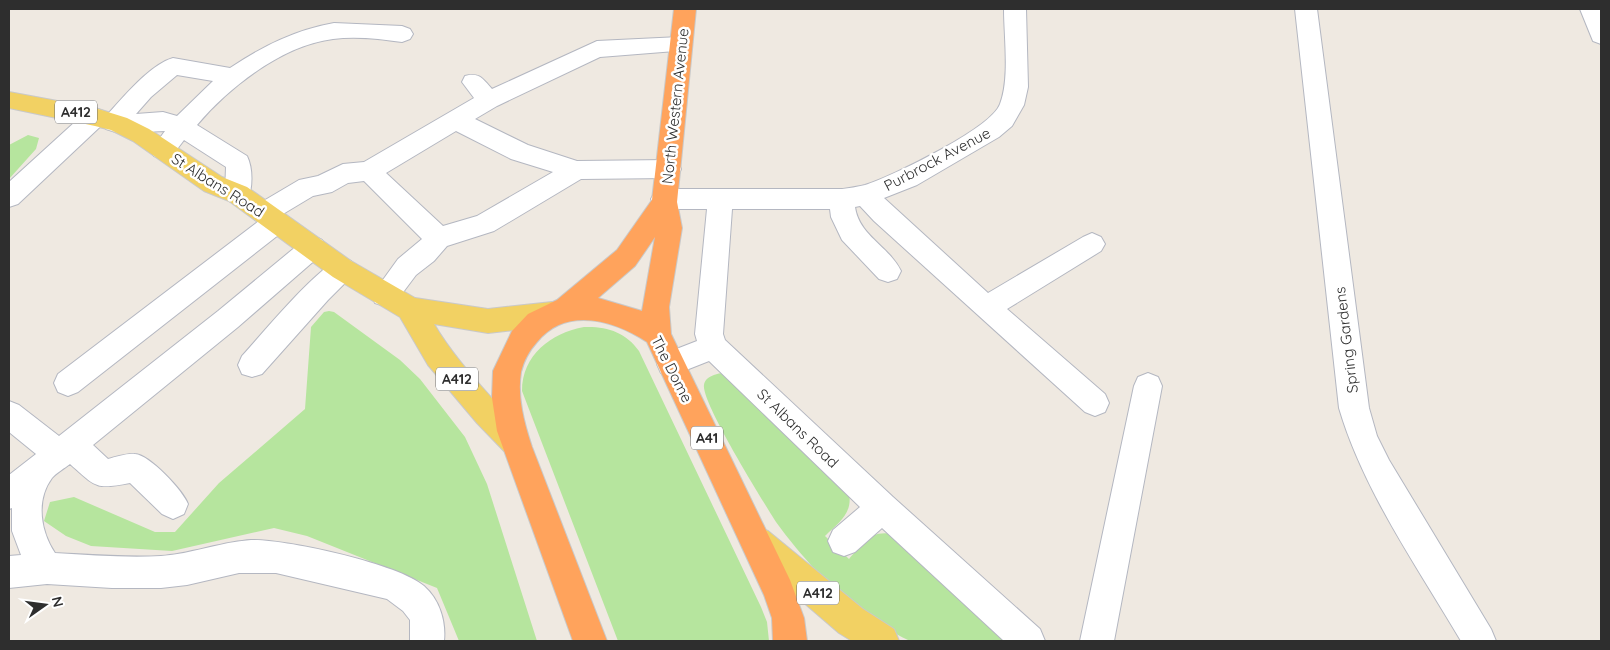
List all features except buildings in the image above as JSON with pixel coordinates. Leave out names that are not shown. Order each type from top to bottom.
[{"type":"highway","name":"North Western Avenue","points":[[657,334],[655,307],[669,228],[664,201],[685,9]]},
{"type":"highway","name":"North Western Avenue","points":[[559,312],[626,258],[664,201]]},
{"type":"highway","name":"The Dome","points":[[559,312],[610,311],[637,321],[657,334],[757,542],[788,618],[790,641]]},
{"type":"highway","name":"A41","points":[[559,312],[536,324],[523,337],[509,365],[506,382],[514,441],[590,641]]},
{"type":"main road","name":"St Albans Road","points":[[9,100],[109,121],[141,135],[213,184],[238,194],[342,269],[410,309],[488,321],[559,312]]},
{"type":"main road","name":"St Albans Road","points":[[410,309],[438,356],[487,414],[514,441]]},
{"type":"main road","name":"A412","points":[[757,542],[851,621],[882,641]]},
{"type":"street","name":"Purbrock Avenue","points":[[664,201],[854,197],[908,178],[991,131],[1004,120],[1012,105],[1016,87],[1015,9]]},
{"type":"street","name":"Spring Gardens","points":[[1306,9],[1354,408],[1363,438],[1378,470],[1479,641]]},
{"type":"street","points":[[1601,10],[1590,9],[1601,36]]},
{"type":"street","points":[[163,150],[210,96],[254,62],[316,35],[354,30],[402,34]]},
{"type":"street","points":[[68,383],[274,220],[322,194],[323,185],[343,174],[369,171],[489,100],[597,49],[680,45]]},
{"type":"street","points":[[9,197],[109,121],[173,66],[236,77]]},
{"type":"street","points":[[472,82],[489,100]]},
{"type":"street","points":[[456,120],[520,152],[577,170],[669,169]]},
{"type":"street","points":[[109,121],[163,121],[182,127],[238,163],[238,194]]},
{"type":"street","points":[[385,295],[407,266],[425,253],[438,238],[485,224],[577,170]]},
{"type":"street","points":[[369,171],[438,238]]},
{"type":"street","points":[[888,271],[851,234],[844,217],[854,197],[883,214],[986,308],[1095,403]]},
{"type":"street","points":[[671,364],[713,347],[709,334],[720,199]]},
{"type":"street","points":[[986,308],[1092,244]]},
{"type":"street","points":[[9,494],[228,319],[313,247]]},
{"type":"street","points":[[252,365],[342,269]]},
{"type":"street","name":"St Albans Road","points":[[713,347],[882,508],[1028,641]]},
{"type":"street","points":[[1097,641],[1148,386]]},
{"type":"street","points":[[9,414],[57,456],[104,474],[135,468],[173,504]]},
{"type":"street","points":[[47,568],[32,548],[26,533],[25,518],[32,487],[57,456]]},
{"type":"street","points":[[844,541],[882,508]]},
{"type":"street","points":[[9,572],[47,568],[101,572],[156,573],[213,565],[240,558],[277,558],[391,584],[407,592],[416,598],[427,618],[427,641]]},
{"type":"green space","points":[[28,135],[39,138],[36,149],[9,179],[9,145]]},
{"type":"green space","points":[[324,312],[334,312],[400,360],[420,379],[465,437],[487,484],[537,641],[459,641],[437,588],[307,536],[274,528],[172,551],[91,546],[66,536],[44,521],[50,502],[74,497],[155,532],[175,532],[219,483],[305,409],[311,327]]},
{"type":"green space","points":[[584,327],[608,329],[622,335],[634,344],[639,351],[761,607],[767,622],[769,641],[618,641],[522,391],[523,378],[527,367],[541,348],[560,334]]},
{"type":"green space","points":[[725,373],[849,493],[850,500],[847,512],[825,536],[849,559],[872,536],[884,533],[892,534],[937,572],[1010,641],[940,643],[908,640],[872,618],[826,581],[801,554],[776,522],[734,453],[712,411],[706,395],[705,382],[712,376]]}]
